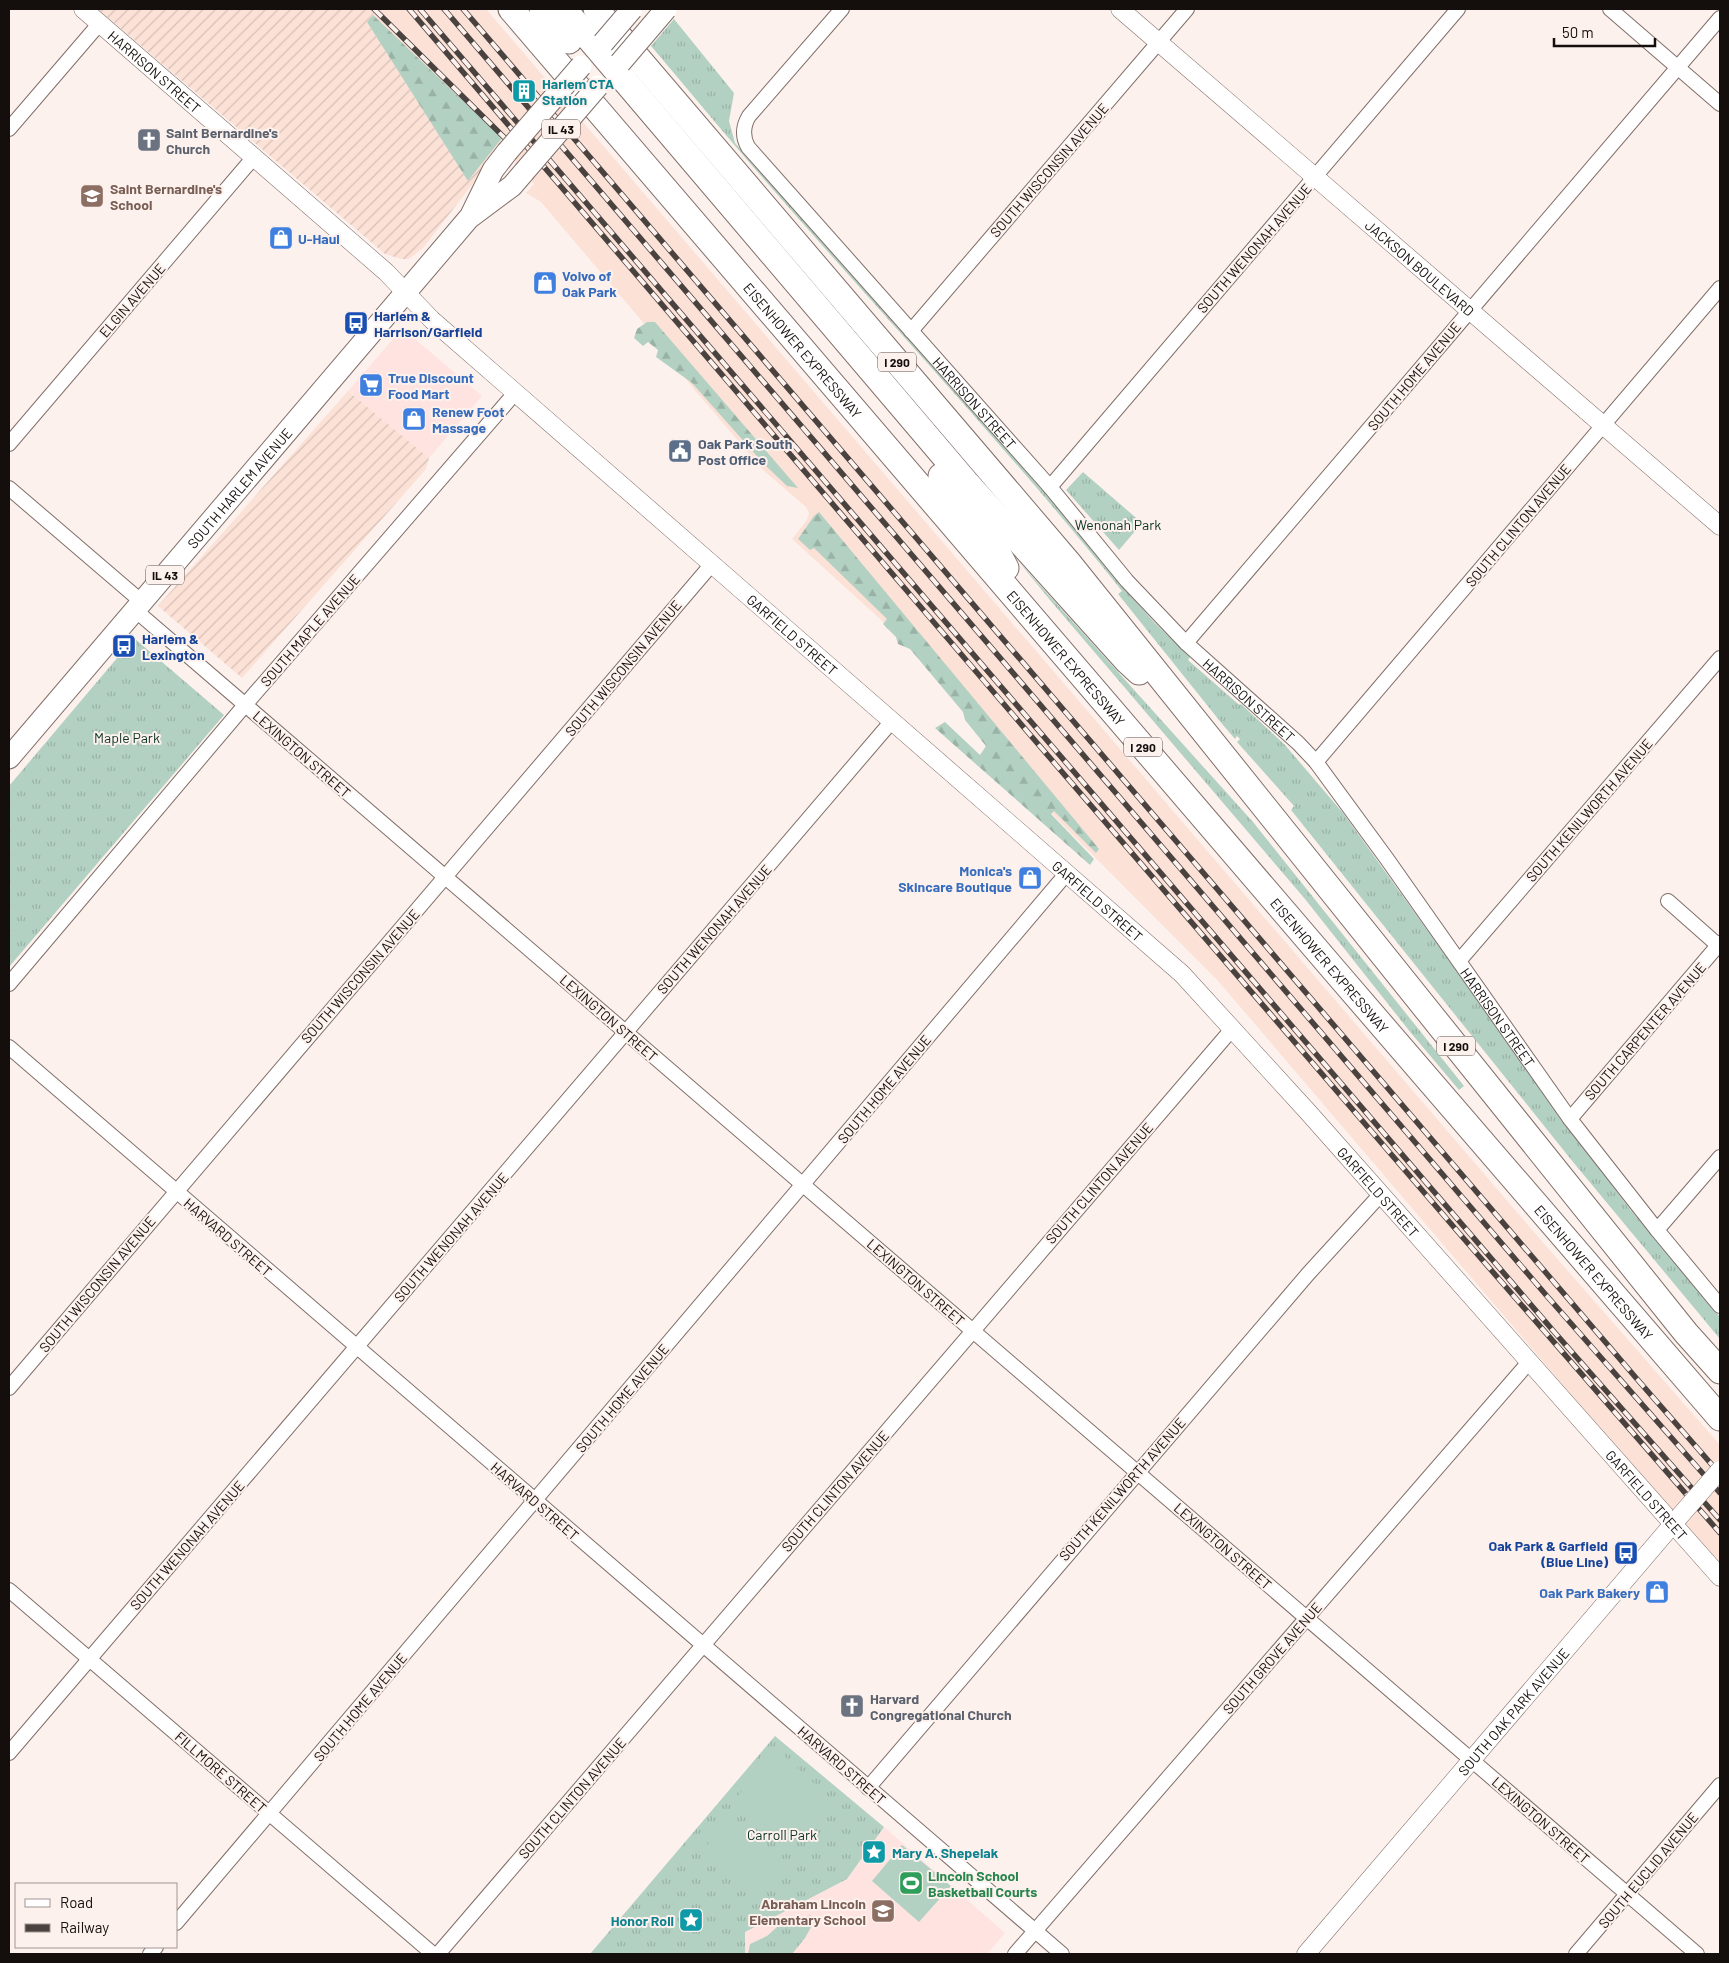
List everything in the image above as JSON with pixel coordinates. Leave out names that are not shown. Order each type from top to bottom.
[{"type":"highway","name":"EISENHOWER EXPRESSWAY","points":[[511,9],[1720,1418]]},
{"type":"highway","points":[[542,9],[592,54],[966,482],[1126,660],[1194,719]]},
{"type":"highway","points":[[564,9],[592,54]]},
{"type":"highway","name":"I 290","points":[[596,9],[1068,562],[1686,1333],[1720,1371]]},
{"type":"highway","points":[[609,74],[944,480],[998,553],[1027,612]]},
{"type":"main road","name":"SOUTH HARLEM AVENUE","points":[[469,218],[492,170],[632,9]]},
{"type":"main road","name":"SOUTH HARLEM AVENUE","points":[[9,758],[469,218],[512,186],[666,9]]},
{"type":"street","name":"HARRISON STREET","points":[[84,9],[386,272],[406,294]]},
{"type":"street","name":"HARRISON STREET","points":[[842,9],[750,116],[744,125],[744,140],[748,147],[1050,487],[1127,581],[1186,643],[1298,743],[1316,762],[1345,800],[1570,1119],[1657,1230],[1720,1306]]},
{"type":"street","name":"JACKSON BOULEVARD","points":[[1120,9],[1720,526]]},
{"type":"street","name":"SOUTH WISCONSIN AVENUE","points":[[911,331],[1187,9]]},
{"type":"street","name":"SOUTH WENONAH AVENUE","points":[[1050,487],[1458,9]]},
{"type":"street","points":[[1610,9],[1720,104]]},
{"type":"street","name":"SOUTH HOME AVENUE","points":[[1186,643],[1720,18]]},
{"type":"street","points":[[9,129],[100,23]]},
{"type":"street","name":"ELGIN AVENUE","points":[[9,444],[254,157]]},
{"type":"street","name":"SOUTH CLINTON AVENUE","points":[[1316,762],[1720,288]]},
{"type":"street","name":"GARFIELD STREET","points":[[406,294],[432,320],[515,393],[1182,974],[1233,1028],[1529,1362],[1676,1521],[1720,1577]]},
{"type":"street","name":"SOUTH MAPLE AVENUE","points":[[9,984],[245,706],[515,393]]},
{"type":"street","name":"LEXINGTON STREET","points":[[9,488],[245,706],[1697,1954]]},
{"type":"street","name":"SOUTH WISCONSIN AVENUE","points":[[9,1388],[712,564]]},
{"type":"street","name":"SOUTH KENILWORTH AVENUE","points":[[1459,962],[1720,658]]},
{"type":"street","name":"SOUTH WENONAH AVENUE","points":[[9,1753],[892,721]]},
{"type":"street","name":"SOUTH HOME AVENUE","points":[[178,1921],[1067,873]]},
{"type":"street","points":[[1668,901],[1720,945]]},
{"type":"street","name":"SOUTH CARPENTER AVENUE","points":[[1570,1119],[1720,945]]},
{"type":"street","name":"SOUTH CLINTON AVENUE","points":[[438,1954],[1233,1028]]},
{"type":"street","name":"HARVARD STREET","points":[[9,1048],[1062,1954]]},
{"type":"street","points":[[1657,1230],[1720,1158]]},
{"type":"street","name":"SOUTH KENILWORTH AVENUE","points":[[868,1788],[1136,1472],[1308,1274],[1381,1194]]},
{"type":"street","name":"SOUTH GROVE AVENUE","points":[[1016,1954],[1529,1362]]},
{"type":"street","name":"SOUTH OAK PARK AVENUE","points":[[1306,1954],[1720,1470]]},
{"type":"street","name":"FILLMORE STREET","points":[[9,1590],[433,1954]]},
{"type":"street","name":"SOUTH EUCLID AVENUE","points":[[1576,1954],[1720,1785]]},
{"type":"shaded area","points":[[98,9],[378,9],[367,22],[468,180],[498,142],[502,146],[423,248],[409,259],[401,259],[385,254]]},
{"type":"shaded area","points":[[378,9],[486,9],[1533,1231],[1720,1445],[1720,1563],[1575,1399],[1219,982],[1054,816],[902,639],[792,539],[807,520],[809,513],[806,507],[763,470],[693,388],[641,320],[541,202],[526,193],[534,184],[499,142],[468,181],[367,22]]},
{"type":"shaded area","points":[[406,335],[415,339],[482,396],[429,458],[348,391],[393,339]]},
{"type":"shaded area","points":[[348,391],[429,458],[426,469],[242,678],[158,606]]},
{"type":"shaded area","name":"Abraham Lincoln Elementary School","points":[[884,1827],[1005,1933],[987,1954],[745,1954],[745,1932],[847,1879]]},
{"type":"green space","points":[[373,15],[502,138],[468,181],[367,22]]},
{"type":"green space","points":[[674,19],[734,93],[729,121],[735,143],[978,414],[1069,519],[1122,586],[1155,623],[1190,657],[1188,660],[1237,703],[1241,704],[1285,745],[1343,813],[1629,1208],[1720,1317],[1720,1339],[1573,1162],[1291,810],[1294,806],[1237,742],[1240,739],[1237,736],[1235,739],[1223,725],[1118,594],[1122,591],[1076,534],[737,148],[651,46]]},
{"type":"green space","points":[[647,322],[655,322],[798,488],[787,486],[765,465],[692,383],[656,357],[658,350],[648,342],[643,346],[634,338],[637,329]]},
{"type":"green space","name":"Wenonah Park","points":[[1083,472],[1142,523],[1119,550],[1066,490]]},
{"type":"green space","points":[[819,512],[1099,849],[1096,853],[1054,811],[1051,814],[1094,859],[1090,865],[935,728],[945,722],[980,755],[986,746],[965,720],[963,712],[910,649],[898,644],[896,637],[883,624],[887,619],[814,548],[810,550],[798,539]]},
{"type":"green space","points":[[1019,562],[1253,822],[1464,1086],[1459,1090],[1411,1033],[1305,899]]},
{"type":"green space","name":"Maple Park","points":[[134,638],[224,715],[9,967],[9,786]]},
{"type":"green space","name":"Carroll Park","points":[[775,1736],[884,1827],[847,1879],[745,1932],[745,1954],[590,1954]]},
{"type":"green space","points":[[782,1754],[827,1795],[818,1814],[794,1840],[764,1834],[731,1804],[771,1757]]},
{"type":"green space","points":[[732,1817],[789,1866],[758,1902],[701,1852]]},
{"type":"green space","name":"Lincoln School Basketball Courts","points":[[902,1845],[951,1886],[919,1922],[872,1881]]},
{"type":"green space","points":[[810,1915],[815,1920],[805,1938],[792,1954],[748,1954],[750,1944],[767,1936],[777,1927],[793,1925]]},
{"type":"railway","points":[[374,9],[517,150]]},
{"type":"railway","points":[[409,9],[1038,744],[1720,1533]]},
{"type":"railway","points":[[420,9],[1556,1334],[1720,1520]]},
{"type":"railway","points":[[444,9],[1546,1295],[1720,1493]]},
{"type":"railway","points":[[463,9],[1720,1474]]},
{"type":"place","name":"Harlem CTA Station","points":[[524,91]]},
{"type":"place","name":"Saint Bernardine's Church","points":[[149,140]]},
{"type":"place","name":"Saint Bernardine's School","points":[[92,196]]},
{"type":"place","name":"U-Haul","points":[[281,238]]},
{"type":"place","name":"Volvo of Oak Park","points":[[545,283]]},
{"type":"place","name":"Harlem & Harrison/Garfield","points":[[356,323]]},
{"type":"place","name":"True Discount Food Mart","points":[[371,385]]},
{"type":"place","name":"Renew Foot Massage","points":[[414,419]]},
{"type":"place","name":"Oak Park South Post Office","points":[[680,451]]},
{"type":"place","name":"Harlem & Lexington","points":[[124,646]]},
{"type":"place","name":"Monica's Skincare Boutique","points":[[1030,878]]},
{"type":"place","name":"Oak Park & Garfield (Blue Line)","points":[[1626,1553]]},
{"type":"place","name":"Oak Park Bakery","points":[[1657,1592]]},
{"type":"place","name":"Harvard Congregational Church","points":[[852,1706]]},
{"type":"place","name":"Mary A. Shepelak","points":[[874,1852]]},
{"type":"place","name":"Lincoln School Basketball Courts","points":[[911,1883]]},
{"type":"place","name":"Abraham Lincoln Elementary School","points":[[883,1911]]},
{"type":"place","name":"Honor Roll","points":[[691,1920]]}]
